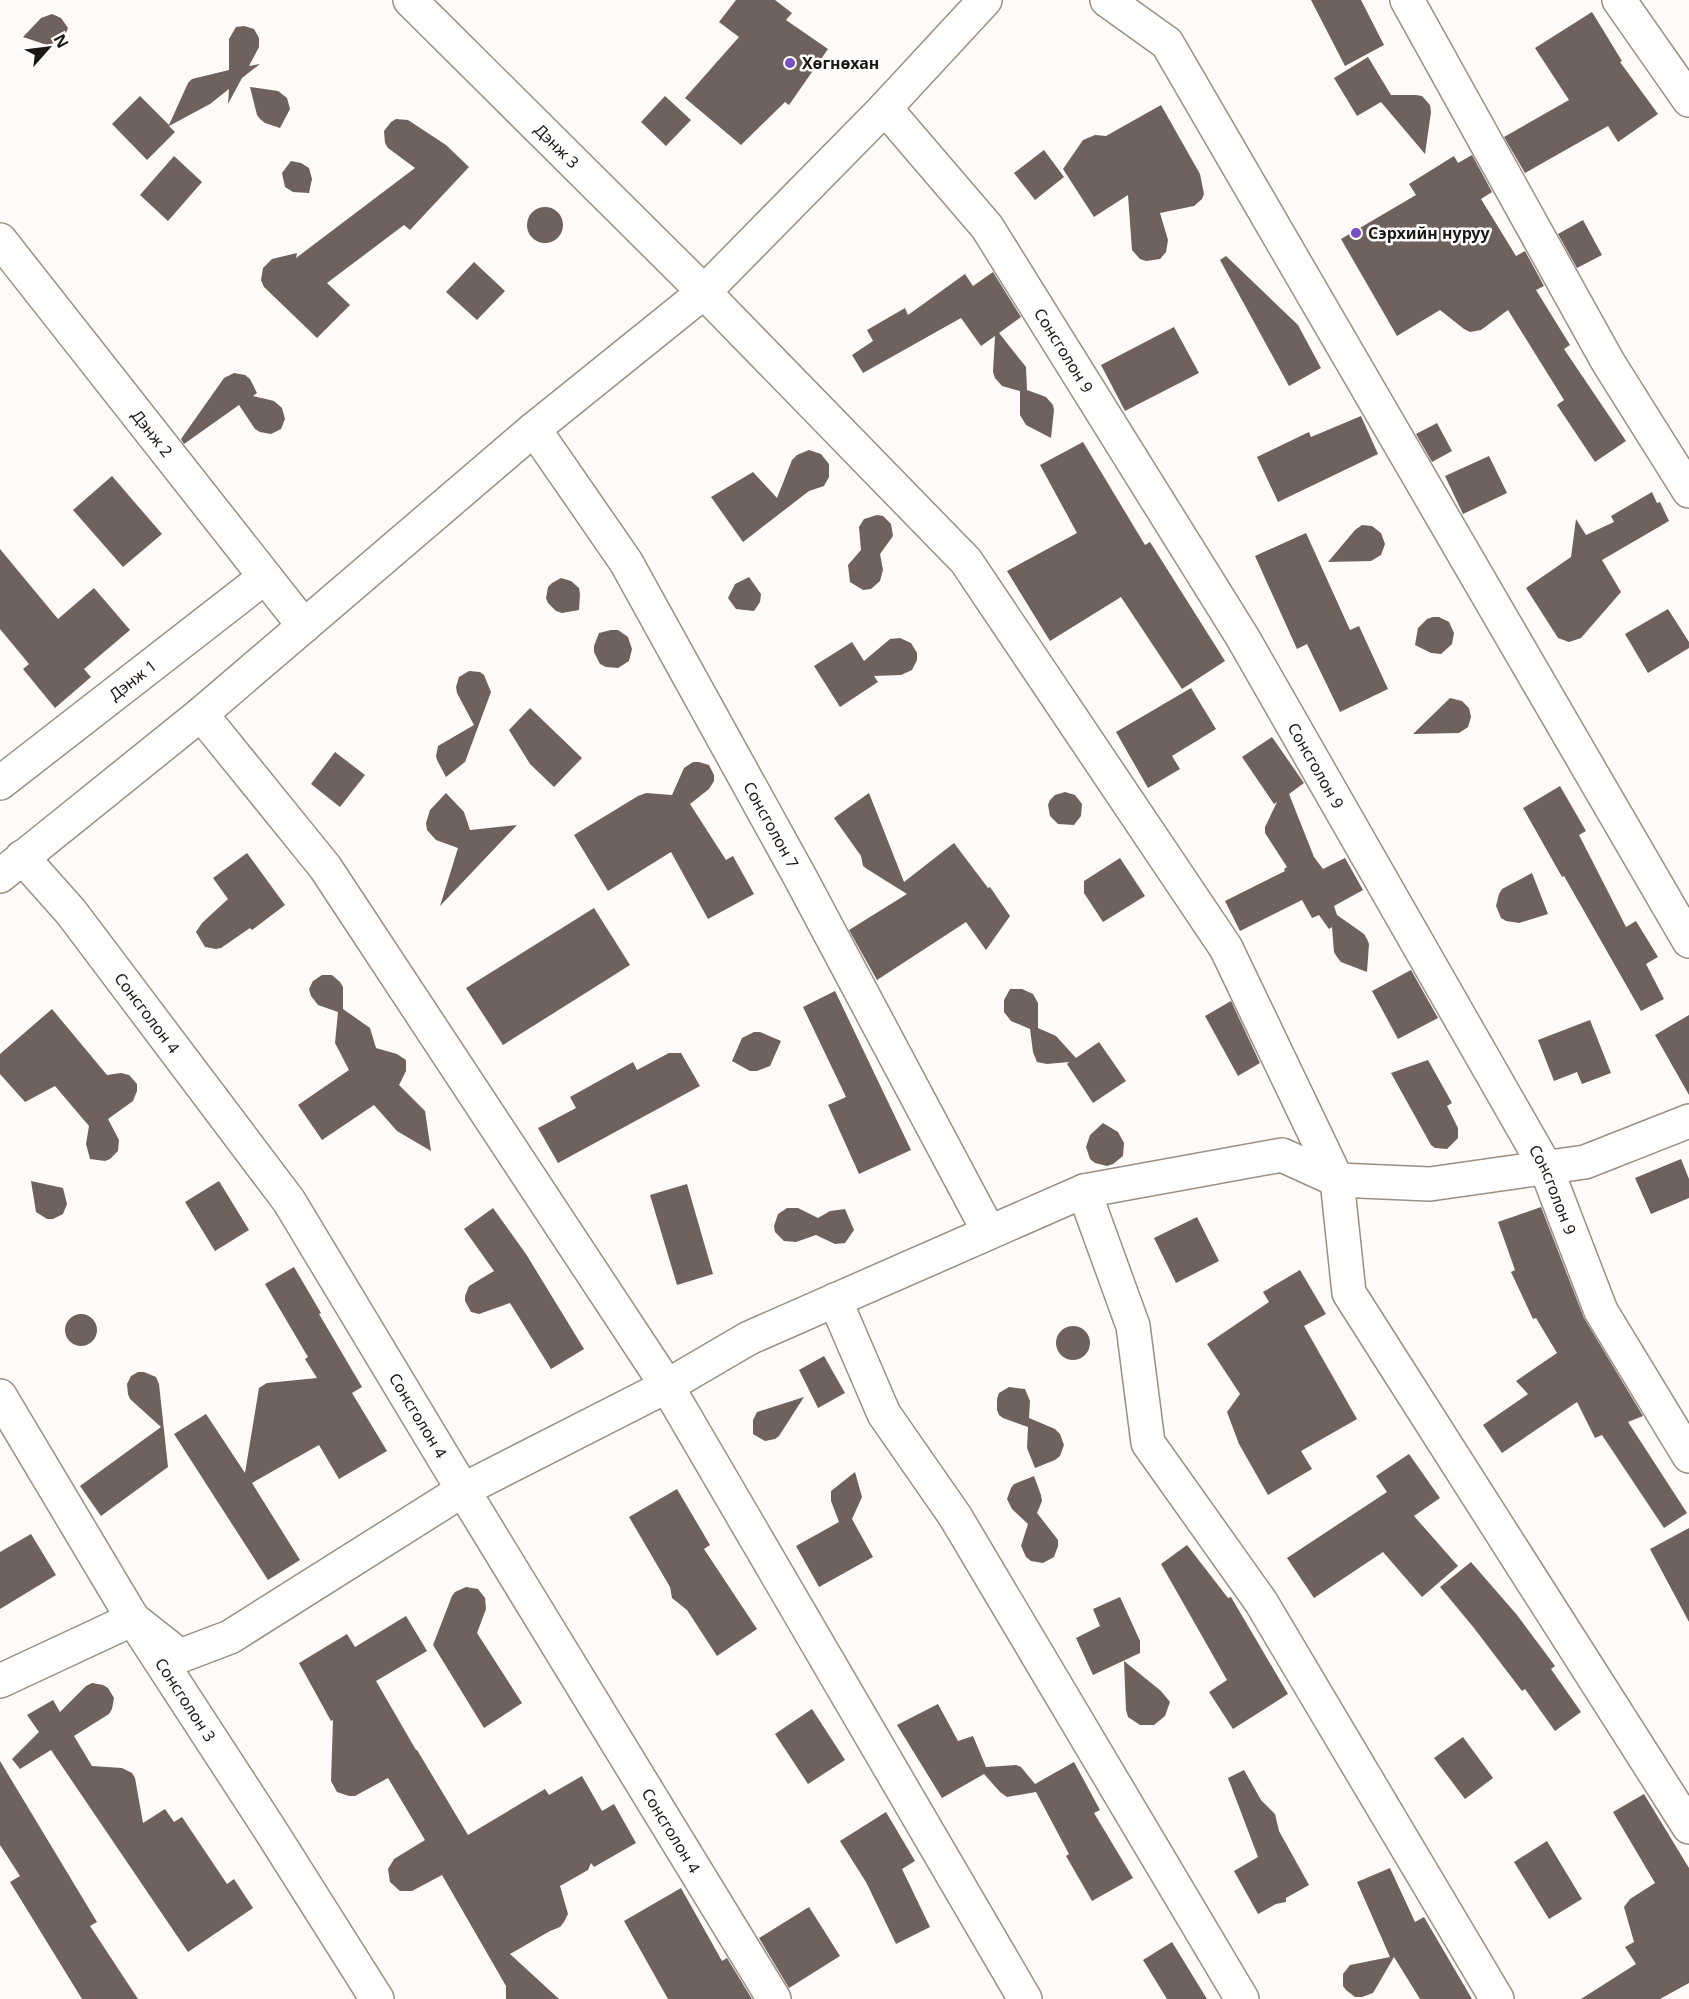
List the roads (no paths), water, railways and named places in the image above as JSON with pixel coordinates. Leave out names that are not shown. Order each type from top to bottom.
[{"type":"street","name":"Дэнж 3","points":[[411,0],[704,292],[966,561],[1226,948],[1337,1180],[1349,1293],[1689,1827]]},
{"type":"street","points":[[11,867],[201,714],[534,429],[704,292],[885,108],[985,0]]},
{"type":"street","points":[[1107,0],[1167,43],[1689,941]]},
{"type":"street","points":[[1407,0],[1608,362],[1689,491]]},
{"type":"street","points":[[1619,0],[1689,100]]},
{"type":"street","name":"Сонсголон 9","points":[[885,108],[987,227],[1243,638],[1546,1168],[1601,1311],[1689,1456]]},
{"type":"street","name":"Дэнж 2","points":[[0,240],[304,626]]},
{"type":"street","name":"Сонсголон 7","points":[[534,429],[626,562],[800,877],[989,1232]]},
{"type":"street","name":"Дэнж 1","points":[[0,783],[264,577]]},
{"type":"street","points":[[201,714],[325,867],[667,1386],[1025,1999]]},
{"type":"street","name":"Сонсголон 4","points":[[11,867],[70,912],[289,1201],[774,1999]]},
{"type":"street","points":[[0,1681],[133,1619],[180,1656],[230,1637],[463,1490],[667,1386],[749,1338],[1084,1191],[1282,1155],[1337,1180],[1430,1184],[1585,1162],[1689,1121]]},
{"type":"street","points":[[1084,1191],[1133,1326],[1148,1443],[1261,1602],[1497,1999]]},
{"type":"street","points":[[836,1300],[884,1414],[955,1516],[1242,1999]]},
{"type":"street","name":"Сонсголон 3","points":[[0,1396],[133,1619],[377,1999]]},
{"type":"place","name":"Хөгнөхан","points":[[790,63]]},
{"type":"place","name":"Сэрхийн нуруу","points":[[1356,233]]}]
